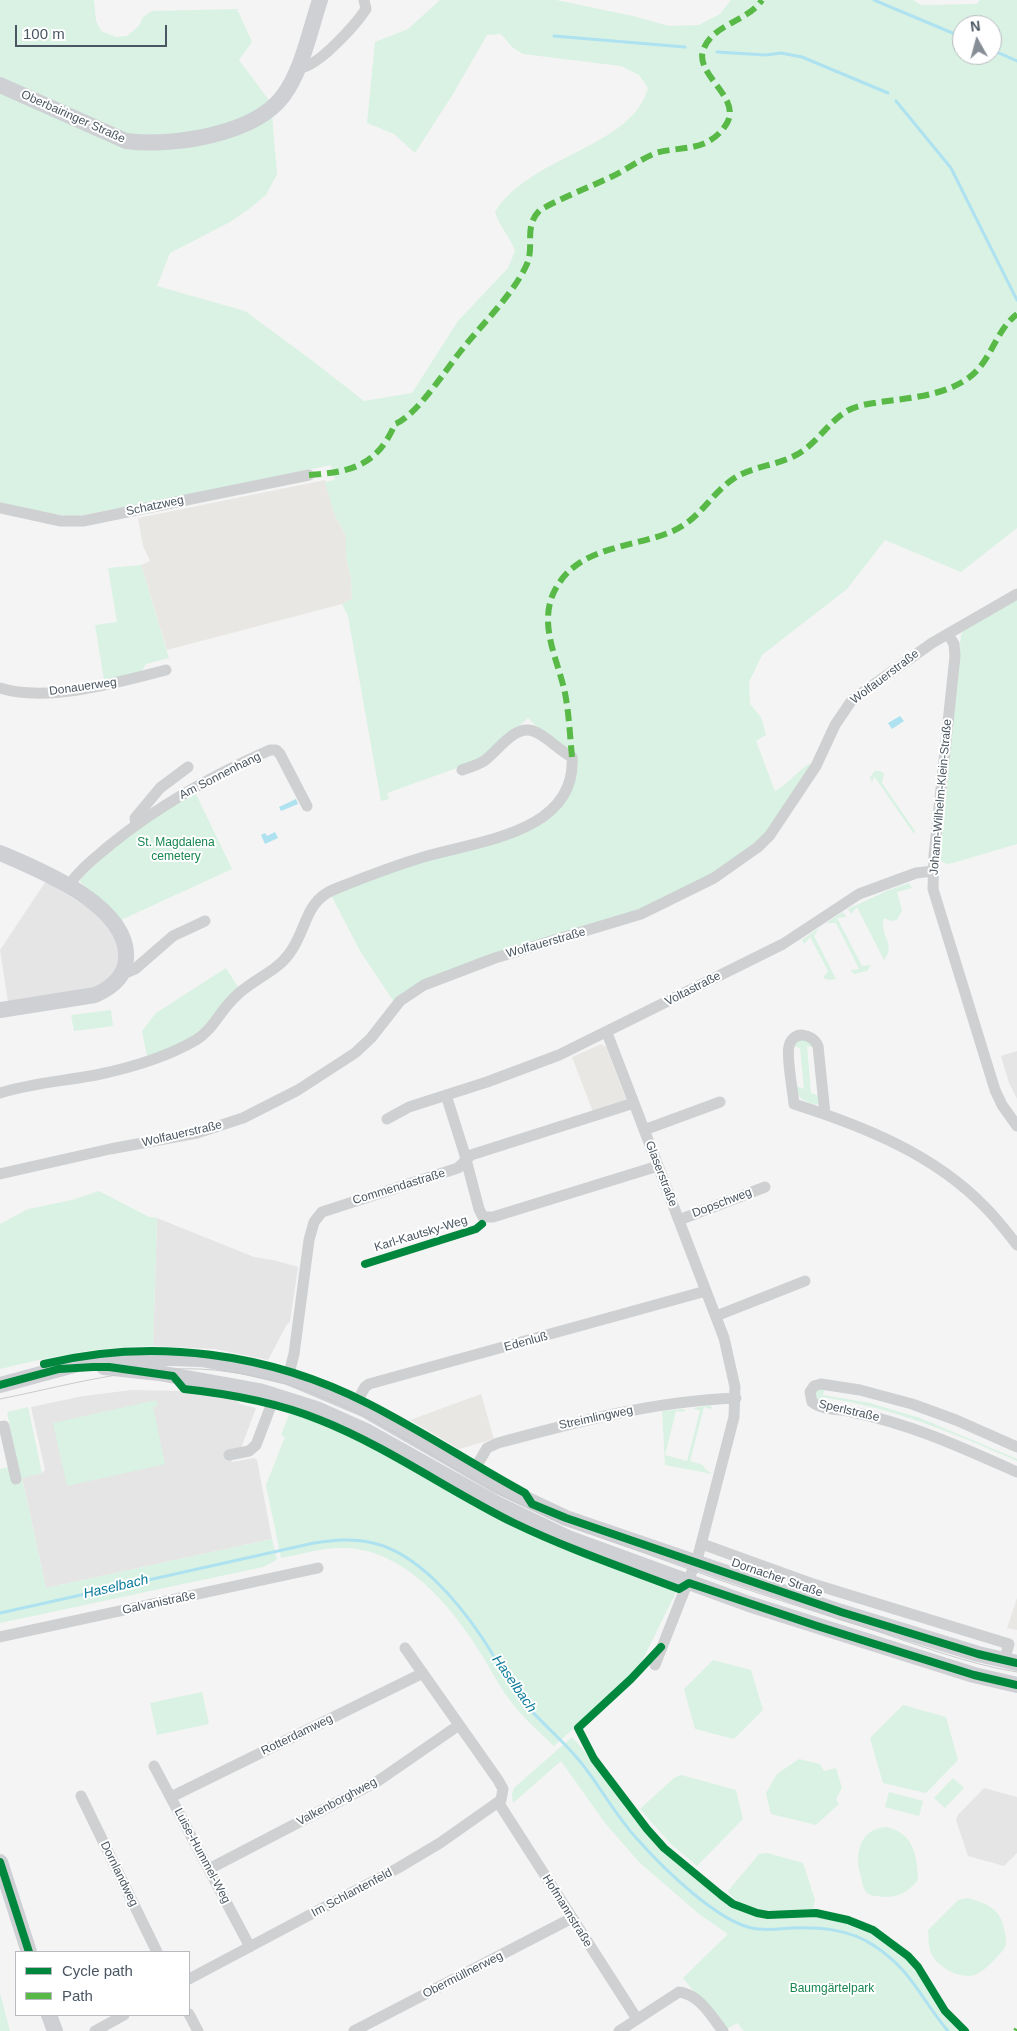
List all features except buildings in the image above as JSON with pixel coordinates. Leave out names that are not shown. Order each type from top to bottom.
[{"type":"street","name":"Oberbairinger Straße","points":[[0,85],[126,141],[144,144],[216,134],[250,121],[275,104],[288,88],[298,68],[320,0]]},
{"type":"street","points":[[298,68],[306,68],[316,61],[357,22],[366,9],[364,0]]},
{"type":"street","name":"Schatzweg","points":[[0,508],[61,521],[83,521],[309,474]]},
{"type":"street","name":"Wolfauerstraße","points":[[0,1174],[110,1149],[197,1133],[243,1118],[298,1090],[355,1053],[371,1038],[400,1001],[424,985],[495,958],[641,914],[714,878],[758,847],[770,835],[816,766],[835,725],[852,700],[882,677],[948,634],[1017,594]]},
{"type":"street","name":"Johann-Wilhelm-Klein-Straße","points":[[948,634],[954,644],[955,656],[933,871],[933,890],[995,1090],[1002,1105],[1017,1126]]},
{"type":"street","name":"Donauerweg","points":[[0,688],[23,693],[65,691],[122,681],[166,670]]},
{"type":"street","points":[[0,1093],[30,1085],[96,1075],[129,1067],[158,1057],[196,1040],[213,1025],[236,996],[288,956],[300,937],[310,909],[324,893],[419,858],[488,842],[522,828],[546,813],[559,801],[569,784],[572,773],[572,757],[561,752],[537,732],[525,730],[515,734],[483,762],[462,770]]},
{"type":"street","name":"Am Sonnenhang","points":[[69,885],[87,864],[136,824],[186,792],[270,750],[276,750],[280,754],[307,806]]},
{"type":"street","name":"Am Sonnenhang","points":[[136,824],[135,818],[156,792],[188,767]]},
{"type":"street","points":[[0,853],[53,876],[69,885],[100,909],[121,932],[127,952],[123,971],[112,985],[95,995],[0,1010]]},
{"type":"street","name":"Voltastraße","points":[[387,1119],[398,1111],[523,1069],[607,1033],[783,944],[859,894],[916,873],[933,871]]},
{"type":"street","points":[[123,971],[128,972],[135,969],[173,936],[205,921]]},
{"type":"street","name":"Glaserstraße","points":[[607,1033],[716,1316],[727,1349],[736,1398],[734,1417],[702,1544],[655,1664]]},
{"type":"street","points":[[825,1114],[818,1046],[816,1041],[809,1036],[799,1035],[792,1040],[788,1049],[794,1104],[889,1139],[948,1175],[985,1207],[1017,1245]]},
{"type":"street","points":[[446,1095],[466,1161]]},
{"type":"street","points":[[644,1130],[720,1102]]},
{"type":"street","name":"Commendastraße","points":[[288,1378],[292,1363],[309,1240],[314,1222],[318,1216],[331,1208],[458,1168],[471,1155],[634,1103]]},
{"type":"street","name":"Karl-Kautsky-Weg","points":[[466,1161],[479,1210],[484,1217],[493,1217],[658,1166]]},
{"type":"street","name":"Dopschweg","points":[[679,1220],[765,1187]]},
{"type":"street","points":[[716,1316],[805,1281]]},
{"type":"street","name":"Edenluß","points":[[355,1405],[364,1386],[369,1384],[706,1291]]},
{"type":"street","name":"Dornacher Straße","points":[[0,1385],[59,1369],[150,1364],[185,1358],[213,1361],[288,1378],[355,1405],[518,1497],[552,1512],[841,1612],[1011,1662],[1009,1644],[810,1583],[702,1544]]},
{"type":"street","name":"Dornacher Straße","points":[[150,1364],[275,1395],[319,1410],[350,1423],[528,1520],[568,1538],[688,1583],[974,1675],[1017,1685]]},
{"type":"street","name":"Sperlstraße","points":[[1017,1447],[935,1412],[878,1394],[821,1384],[814,1386],[810,1392],[810,1399],[815,1405],[915,1428],[1017,1472]]},
{"type":"street","points":[[229,1456],[248,1451],[256,1445],[275,1395]]},
{"type":"street","name":"Streimlingweg","points":[[473,1472],[490,1446],[532,1434],[620,1412],[689,1402],[736,1398]]},
{"type":"street","points":[[0,1427],[4,1426],[16,1479]]},
{"type":"street","name":"Galvanistraße","points":[[0,1637],[318,1568]]},
{"type":"street","name":"Hofmannstraße","points":[[405,1648],[498,1780],[500,1797],[572,1918],[637,2019]]},
{"type":"street","name":"Rotterdamweg","points":[[171,1797],[422,1673]]},
{"type":"street","name":"Valkenborghweg","points":[[209,1869],[378,1781],[459,1725]]},
{"type":"street","name":"Luise-Hummel-Weg","points":[[154,1766],[250,1947]]},
{"type":"street","name":"Dornlandweg","points":[[81,1796],[157,1951]]},
{"type":"street","name":"Im Schlantenfeld","points":[[190,1978],[436,1846],[500,1797]]},
{"type":"street","points":[[0,1862],[29,1951]]},
{"type":"street","name":"Obermüllnerweg","points":[[354,2031],[572,1918]]},
{"type":"street","points":[[619,2031],[679,1992],[697,1999],[723,2031]]},
{"type":"street","points":[[50,2016],[55,2031]]},
{"type":"street","points":[[95,2031],[122,2016]]},
{"type":"street","points":[[190,2016],[198,2031]]},
{"type":"shaded area","points":[[325,480],[335,516],[346,535],[346,557],[351,578],[352,599],[342,604],[167,650],[141,565],[150,561],[143,546],[138,518]]},
{"type":"shaded area","points":[[46,881],[91,910],[115,934],[120,952],[116,970],[110,978],[94,987],[8,1002],[0,950]]},
{"type":"shaded area","points":[[601,1044],[606,1047],[627,1102],[593,1112],[572,1057]]},
{"type":"shaded area","points":[[1017,1051],[1017,1099],[1009,1083],[1001,1056]]},
{"type":"shaded area","points":[[157,1218],[254,1257],[298,1267],[290,1322],[287,1324],[268,1360],[215,1349],[153,1346]]},
{"type":"shaded area","points":[[132,1390],[181,1391],[209,1394],[234,1398],[240,1404],[256,1408],[241,1448],[229,1451],[232,1462],[254,1458],[257,1460],[272,1539],[46,1588],[22,1477],[42,1473],[45,1470],[31,1407],[83,1396]]},
{"type":"shaded area","points":[[481,1394],[494,1439],[459,1449],[410,1420]]},
{"type":"shaded area","points":[[1017,1598],[1017,1630],[1007,1628]]},
{"type":"shaded area","points":[[984,1788],[1017,1797],[1017,1853],[1004,1866],[968,1856],[956,1820],[958,1815]]},
{"type":"green space","points":[[0,0],[94,0],[96,21],[101,31],[116,37],[127,36],[139,26],[143,17],[152,11],[237,9],[252,42],[239,60],[271,103],[277,174],[266,195],[249,209],[230,222],[170,253],[157,286],[245,311],[364,401],[412,393],[458,321],[508,268],[515,251],[495,212],[511,193],[531,177],[602,139],[622,125],[638,108],[648,88],[639,75],[621,66],[523,54],[512,47],[501,34],[487,35],[453,94],[415,153],[394,134],[367,123],[375,42],[408,29],[440,0],[556,0],[633,16],[669,26],[699,25],[720,14],[731,0],[913,0],[921,5],[977,4],[980,0],[1017,0],[1017,528],[961,572],[885,540],[847,589],[762,655],[749,682],[750,704],[761,717],[766,735],[756,741],[775,791],[813,762],[766,835],[710,876],[650,906],[584,928],[394,1002],[360,951],[330,893],[551,813],[575,768],[528,718],[482,759],[387,793],[389,799],[381,801],[348,616],[342,604],[352,599],[351,578],[346,557],[346,535],[335,516],[325,482],[335,480],[331,465],[72,517],[0,504]]},
{"type":"green space","points":[[141,565],[169,658],[146,664],[141,672],[104,680],[95,625],[117,622],[108,568]]},
{"type":"green space","points":[[1017,600],[1017,844],[947,864],[941,861],[939,850],[961,635],[964,629]]},
{"type":"green space","points":[[875,771],[880,771],[884,774],[882,783],[915,831],[914,834],[874,776],[872,783],[870,777]]},
{"type":"green space","name":"St. Magdalena cemetery","points":[[195,792],[232,869],[121,920],[82,884],[80,881],[82,877],[132,832]]},
{"type":"green space","points":[[909,883],[912,888],[897,892],[902,910],[897,919],[891,921],[884,918],[883,924],[889,950],[884,960],[857,907],[851,914],[848,909]]},
{"type":"green space","points":[[843,912],[846,917],[837,918],[862,966],[871,965],[867,971],[854,974],[850,970],[859,969],[836,923],[826,923]]},
{"type":"green space","points":[[819,928],[814,936],[836,979],[829,980],[823,978],[828,971],[810,937],[804,944],[802,940]]},
{"type":"green space","points":[[226,968],[239,989],[216,1016],[190,1040],[147,1057],[142,1031],[156,1013]]},
{"type":"green space","points":[[111,1010],[113,1026],[74,1031],[71,1015]]},
{"type":"green space","points":[[802,1037],[816,1048],[807,1046],[811,1093],[819,1096],[819,1103],[816,1105],[802,1099],[795,1086],[804,1089],[800,1048],[791,1045]]},
{"type":"green space","points":[[99,1191],[149,1217],[157,1218],[153,1346],[95,1350],[57,1356],[0,1369],[0,1224],[28,1209],[72,1200]]},
{"type":"green space","points":[[825,1388],[823,1395],[870,1403],[920,1418],[1017,1459],[1017,1461],[969,1440],[898,1414],[822,1397],[819,1403],[815,1393],[816,1390]]},
{"type":"green space","points":[[156,1400],[158,1406],[153,1407],[165,1464],[67,1486],[53,1423]]},
{"type":"green space","points":[[711,1405],[712,1409],[704,1407],[690,1461],[703,1465],[705,1469],[713,1474],[665,1465],[662,1411],[685,1409],[684,1412],[676,1411],[665,1455],[687,1461],[700,1411],[693,1408]]},
{"type":"green space","points":[[28,1407],[42,1473],[22,1478],[46,1588],[272,1539],[277,1559],[263,1567],[0,1623],[0,1469],[18,1465],[7,1412]]},
{"type":"green space","points":[[290,1412],[345,1434],[397,1460],[474,1504],[543,1539],[677,1590],[636,1673],[554,1746],[514,1706],[458,1620],[426,1585],[408,1571],[388,1559],[368,1551],[345,1548],[321,1550],[281,1558],[266,1485],[285,1437],[281,1435]]},
{"type":"green space","points":[[713,1660],[751,1670],[763,1710],[734,1739],[695,1729],[684,1689]]},
{"type":"green space","points":[[202,1692],[209,1724],[157,1735],[150,1703]]},
{"type":"green space","points":[[903,1705],[946,1717],[958,1760],[926,1793],[883,1783],[870,1738]]},
{"type":"green space","name":"Baumgärtelpark","points":[[572,1737],[647,1833],[666,1853],[718,1897],[749,1914],[769,1917],[820,1916],[848,1923],[876,1935],[900,1952],[910,1962],[944,2011],[962,2031],[744,2031],[737,2023],[725,2030],[683,1978],[728,1934],[699,1914],[639,1862],[605,1823],[561,1761],[513,1803],[512,1794],[514,1788]]},
{"type":"green space","points":[[799,1759],[820,1764],[824,1771],[836,1768],[842,1788],[836,1799],[839,1804],[816,1825],[771,1814],[766,1793],[777,1774]]},
{"type":"green space","points":[[681,1775],[736,1790],[743,1819],[697,1866],[671,1844],[640,1809],[674,1778]]},
{"type":"green space","points":[[953,1778],[964,1788],[945,1808],[934,1798]]},
{"type":"green space","points":[[889,1792],[923,1801],[919,1816],[885,1807]]},
{"type":"green space","points":[[886,1827],[903,1834],[912,1846],[917,1862],[918,1880],[905,1892],[895,1896],[873,1896],[866,1892],[862,1883],[858,1860],[859,1852],[864,1838],[877,1829]]},
{"type":"green space","points":[[767,1853],[803,1863],[815,1900],[813,1909],[779,1911],[755,1908],[744,1905],[728,1891],[759,1854]]},
{"type":"green space","points":[[967,1898],[979,1901],[994,1909],[1001,1918],[1006,1935],[1003,1950],[980,1972],[971,1976],[957,1974],[938,1963],[930,1950],[928,1930],[958,1900]]},
{"type":"green space","points":[[0,1993],[10,2031],[0,2031]]},
{"type":"water","points":[[900,716],[904,721],[892,729],[888,723]]},
{"type":"water","points":[[296,799],[298,804],[281,811],[279,807]]},
{"type":"water","points":[[275,832],[278,838],[265,844],[261,835],[265,833],[267,836]]},
{"type":"waterway","points":[[874,0],[952,33]]},
{"type":"waterway","points":[[554,36],[685,47]]},
{"type":"waterway","points":[[717,52],[766,55],[781,53],[802,57],[888,93]]},
{"type":"waterway","points":[[1002,54],[1017,61]]},
{"type":"waterway","points":[[896,101],[951,168],[1017,300]]},
{"type":"waterway","name":"Haselbach","points":[[0,1613],[314,1543],[358,1540],[390,1549],[406,1557],[421,1568],[450,1595],[483,1639],[524,1703],[578,1759],[630,1831],[691,1892],[723,1915],[752,1928],[767,1930],[802,1928],[834,1930],[854,1935],[864,1940],[897,1964],[915,1985],[948,2031]]},
{"type":"tram line","points":[[0,1399],[114,1375],[143,1371],[201,1369],[268,1379],[343,1405],[398,1434],[498,1493],[566,1524],[781,1601],[958,1658],[1017,1672]]},
{"type":"marked path","points":[[309,475],[350,469],[371,458],[388,438],[395,424],[421,403],[521,276],[529,257],[532,223],[540,210],[613,176],[656,153],[699,145],[712,139],[720,132],[727,123],[730,113],[723,94],[705,67],[702,58],[704,48],[715,33],[748,13],[762,0]]},
{"type":"marked path","points":[[572,757],[565,693],[551,644],[548,619],[549,606],[553,594],[563,578],[575,566],[590,557],[606,551],[657,537],[683,526],[733,479],[748,471],[780,462],[796,455],[810,445],[834,421],[851,409],[867,404],[936,393],[957,385],[967,379],[982,364],[1003,329],[1017,314]]},
{"type":"cycle path","points":[[365,1264],[476,1229],[482,1224]]},
{"type":"cycle path","points":[[44,1364],[85,1356],[169,1351],[210,1355],[292,1372],[331,1387],[389,1414],[525,1493],[532,1504],[566,1518],[841,1612],[978,1654],[1017,1663]]},
{"type":"cycle path","points":[[0,1385],[59,1369],[109,1367],[173,1376],[184,1389],[236,1396],[287,1408],[320,1420],[370,1443],[514,1523],[617,1566],[679,1589],[689,1583],[817,1626],[974,1675],[1017,1685]]},
{"type":"cycle path","points":[[661,1647],[631,1679],[578,1728],[594,1759],[647,1829],[664,1848],[733,1904],[768,1915],[816,1913],[848,1920],[873,1930],[908,1956],[918,1967],[945,2011],[965,2031]]},
{"type":"cycle path","points":[[0,1862],[29,1951]]}]
